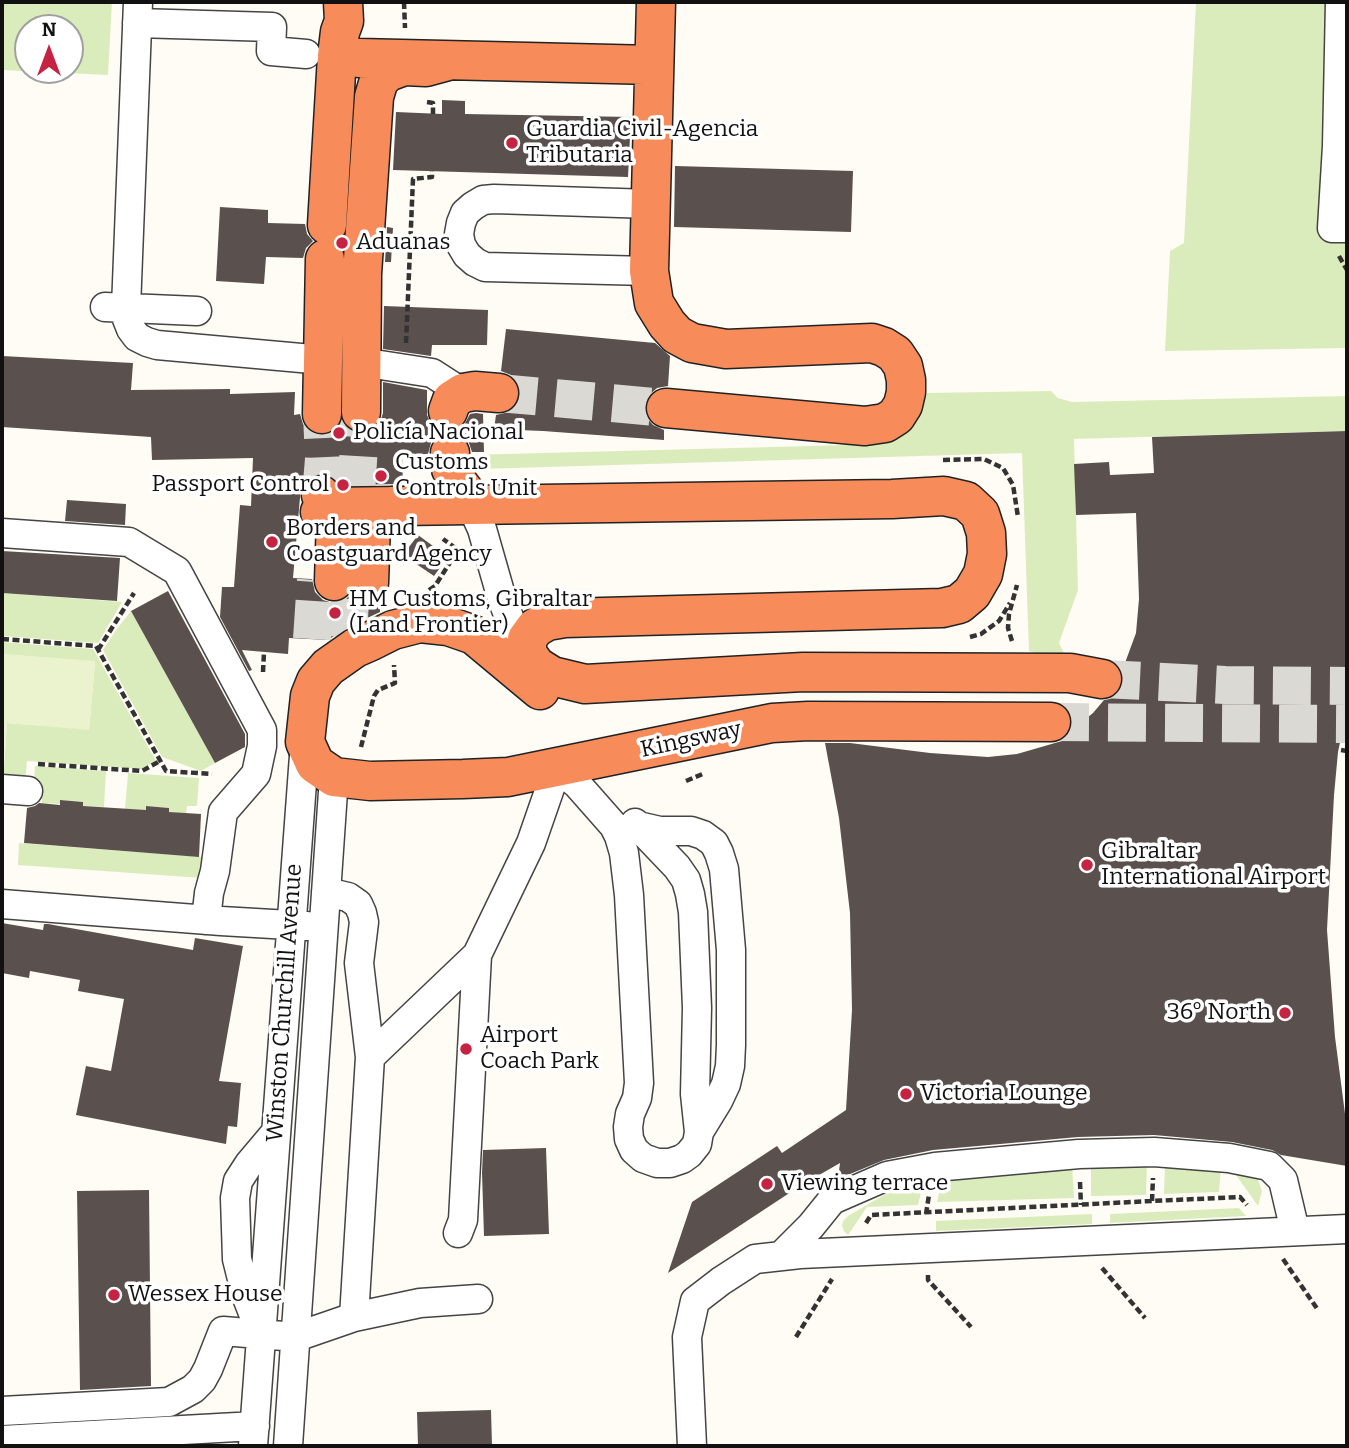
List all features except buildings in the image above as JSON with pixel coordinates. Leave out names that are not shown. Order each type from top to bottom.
[{"type":"highway","points":[[656,2],[649,271],[654,303],[667,324],[677,335],[692,343],[726,349],[872,343],[895,354],[903,366],[906,380],[903,405],[896,416],[885,424],[865,426],[666,408]]},
{"type":"highway","points":[[332,237],[347,176],[359,58],[359,41],[344,12]]},
{"type":"highway","points":[[322,414],[332,237],[337,56],[344,12]]},
{"type":"highway","points":[[359,58],[654,65]]},
{"type":"highway","points":[[361,412],[362,274],[374,97],[379,80],[396,69],[404,66],[426,67],[447,61]]},
{"type":"highway","points":[[450,453],[451,469],[471,505]]},
{"type":"highway","points":[[347,503],[471,505],[864,500],[944,496],[965,501],[980,514],[986,533],[987,554],[982,574],[972,593],[959,604],[942,608],[565,618],[547,621],[535,628],[527,639],[527,653]]},
{"type":"highway","points":[[347,503],[380,514],[371,523],[343,581],[347,503]]},
{"type":"highway","name":"Kingsway","points":[[420,624],[448,626],[474,635],[537,688],[564,705],[597,709],[740,692],[1069,688],[1102,679],[1070,673],[803,672],[585,684],[552,676],[536,666],[527,653]]},
{"type":"highway","name":"Winston Churchill Avenue","points":[[305,742],[340,650],[393,630],[420,624]]},
{"type":"highway","name":"Kingsway","points":[[334,777],[370,781],[508,777],[772,723],[1051,722]]},
{"type":"highway","points":[[305,742],[315,764],[334,777]]},
{"type":"street","points":[[306,54],[271,51],[272,27],[138,12],[116,256],[115,308],[127,319],[137,337],[147,342],[323,360]]},
{"type":"street","points":[[1342,17],[1332,228],[1347,228]]},
{"type":"street","points":[[649,271],[485,267],[467,255],[459,234],[465,213],[483,201],[494,199],[651,204]]},
{"type":"street","points":[[115,308],[197,312]]},
{"type":"street","points":[[361,362],[432,373],[470,399]]},
{"type":"street","points":[[471,505],[482,529],[502,599],[514,630],[527,653]]},
{"type":"street","points":[[2,533],[129,542],[177,571],[262,730],[262,746],[256,774],[223,812],[206,920]]},
{"type":"street","name":"Winston Churchill Avenue","points":[[261,1334],[246,1295],[237,1259],[235,1198],[238,1181],[248,1164],[276,1132],[305,742]]},
{"type":"street","points":[[370,1057],[477,954],[531,843],[557,768],[577,785],[614,826],[620,836],[624,853],[629,895],[639,1083],[637,1098],[630,1114],[629,1139],[643,1158],[656,1163],[670,1163],[682,1159],[697,1144],[697,1008],[690,894],[686,880],[677,867],[595,781],[594,773],[604,758]]},
{"type":"street","name":"Winston Churchill Avenue","points":[[288,1446],[334,777]]},
{"type":"street","points":[[638,826],[660,831],[691,831],[703,835],[714,843],[724,869],[731,950],[732,1045],[726,1084],[699,1132]]},
{"type":"street","points":[[326,892],[348,897],[358,905],[364,922],[359,963],[370,1057],[354,1317]]},
{"type":"street","points":[[2,904],[324,927]]},
{"type":"street","points":[[458,1233],[463,1220],[477,954]]},
{"type":"street","points":[[780,1256],[811,1226],[832,1200],[887,1177],[935,1167],[1079,1154],[1154,1152],[1229,1158],[1269,1166],[1283,1180],[1295,1231]]},
{"type":"street","points":[[692,1446],[687,1338],[695,1301],[755,1259],[800,1254],[1347,1229]]},
{"type":"street","points":[[2,1411],[169,1402],[193,1389],[202,1380],[223,1331],[296,1337],[354,1317],[420,1303],[478,1299]]},
{"type":"street","points":[[2,1440],[254,1436],[261,1334]]},
{"type":"path","points":[[405,370],[413,179],[432,177],[432,171]]},
{"type":"path","points":[[98,650],[134,593]]},
{"type":"path","points":[[2,639],[96,646],[166,771],[212,774]]},
{"type":"path","points":[[15,790],[30,763],[142,771],[160,761]]},
{"type":"green space","points":[[2,2],[112,2],[108,75],[84,74],[84,14],[14,14],[14,71],[2,70]]},
{"type":"green space","points":[[1196,2],[1347,2],[1347,348],[1165,351],[1170,251],[1184,243]]},
{"type":"green space","points":[[1051,391],[1058,398],[1072,402],[1347,396],[1347,431],[1074,439],[1078,590],[1059,643],[1066,657],[1048,657],[1029,651],[1022,453],[480,469],[472,468],[466,455],[849,445],[889,438],[915,417],[927,393]]},
{"type":"green space","points":[[2,593],[122,602],[98,643],[2,636]]},
{"type":"green space","points":[[131,611],[215,763],[201,771],[162,757],[103,650]]},
{"type":"green space","points":[[2,642],[93,649],[156,761],[141,769],[27,761],[25,784],[3,783],[7,723],[89,729],[95,662],[2,654]]},
{"type":"green space","points":[[2,654],[95,661],[89,730],[7,723],[3,777]]},
{"type":"green space","points":[[35,766],[106,771],[104,807],[83,806],[83,802],[61,800],[60,804],[42,803],[42,796],[33,794]]},
{"type":"green space","points":[[128,773],[199,778],[197,806],[187,806],[186,814],[169,812],[169,808],[147,806],[146,811],[125,809]]},
{"type":"green space","points":[[19,843],[203,857],[202,878],[18,865]]},
{"type":"green space","points":[[1147,1163],[1146,1195],[1091,1196],[1091,1164]]},
{"type":"green space","points":[[1165,1164],[1221,1168],[1219,1192],[1164,1194]]},
{"type":"green space","points":[[1072,1165],[1074,1198],[937,1202],[943,1177]]},
{"type":"green space","points":[[1237,1169],[1256,1176],[1262,1191],[1258,1206],[1236,1175]]},
{"type":"green space","points":[[924,1180],[918,1205],[867,1207],[848,1235],[844,1231],[843,1221],[848,1216],[884,1195]]},
{"type":"green space","points":[[1239,1208],[1246,1216],[1110,1223],[1110,1214]]},
{"type":"green space","points":[[1092,1214],[1092,1224],[936,1231],[936,1221]]},
{"type":"tunnel","points":[[327,301],[342,260],[344,226]]},
{"type":"tunnel","points":[[499,393],[666,408]]},
{"type":"tunnel","points":[[356,494],[361,412]]},
{"type":"tunnel","points":[[321,495],[324,459],[322,414]]},
{"type":"tunnel","points":[[312,639],[316,580]]},
{"type":"tunnel","points":[[348,637],[351,582]]},
{"type":"tunnel","points":[[1102,679],[1225,685],[1347,686]]},
{"type":"tunnel","points":[[1051,722],[1347,724]]},
{"type":"place","name":"Guardia Civil-Agencia Tributaria","points":[[512,143]]},
{"type":"place","name":"Aduanas","points":[[342,243]]},
{"type":"place","name":"Policía Nacional","points":[[339,433]]},
{"type":"place","name":"Customs Controls Unit","points":[[381,476]]},
{"type":"place","name":"Passport Control","points":[[343,485]]},
{"type":"place","name":"Borders and Coastguard Agency","points":[[272,542]]},
{"type":"place","name":"HM Customs, Gibraltar (Land Frontier)","points":[[335,613]]},
{"type":"place","name":"Gibraltar International Airport","points":[[1087,865]]},
{"type":"place","name":"36° North","points":[[1285,1013]]},
{"type":"place","name":"Airport Coach Park","points":[[466,1049]]},
{"type":"place","name":"Victoria Lounge","points":[[906,1094]]},
{"type":"place","name":"Viewing terrace","points":[[767,1184]]},
{"type":"place","name":"Wessex House","points":[[114,1295]]}]
